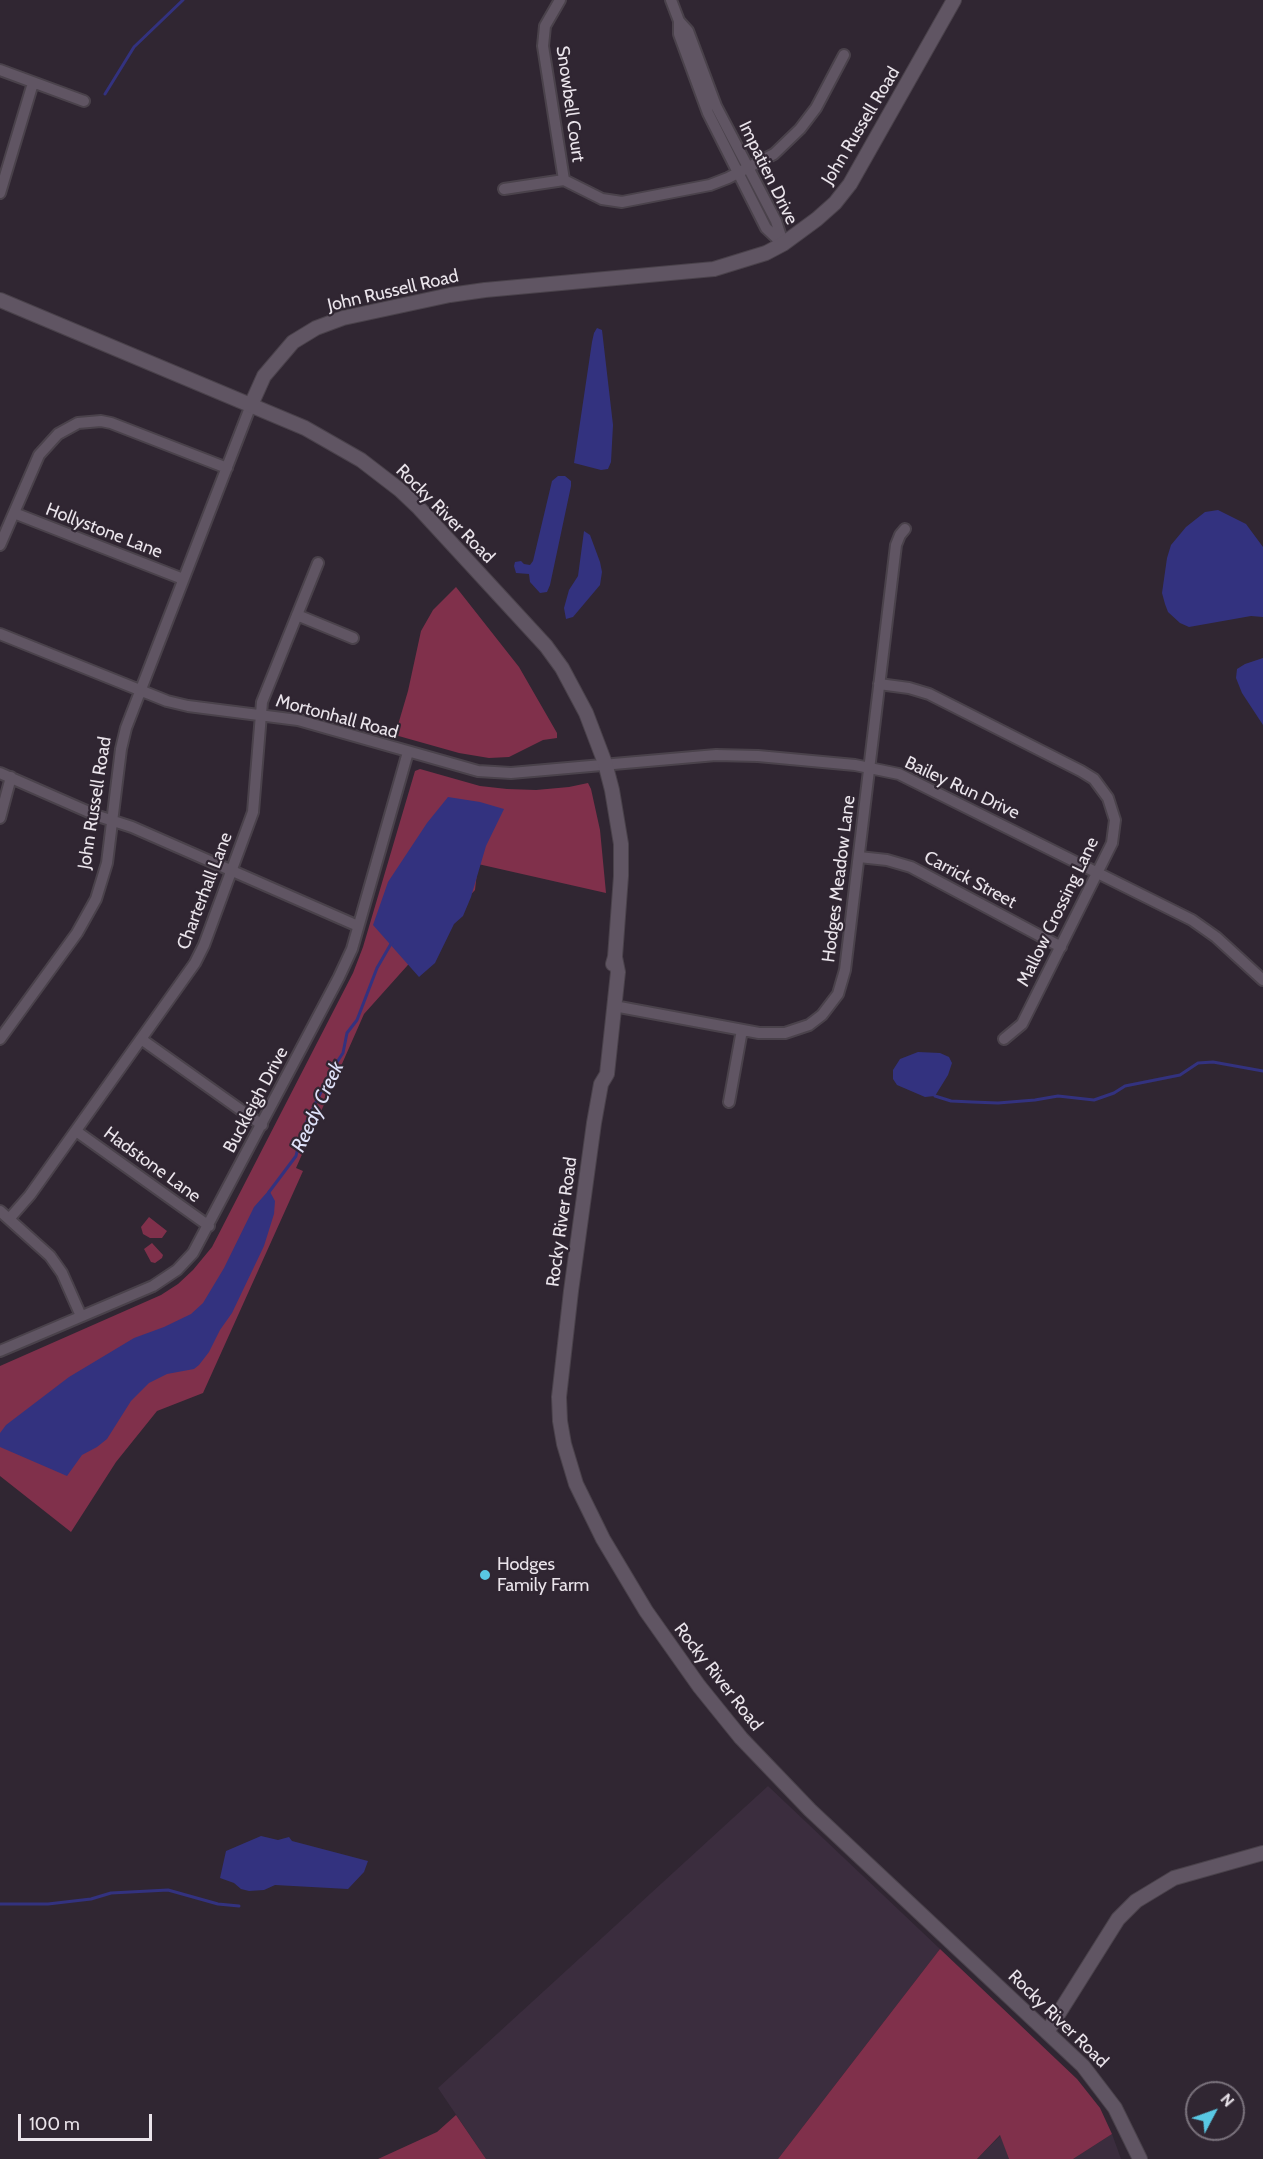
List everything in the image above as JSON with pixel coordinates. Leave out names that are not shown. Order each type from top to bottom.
[{"type":"street","name":"Snowbell Court","points":[[560,0],[546,26],[543,46],[564,180]]},
{"type":"street","name":"Impatien Drive","points":[[671,0],[679,21],[688,32],[716,106],[776,221],[783,244]]},
{"type":"street","name":"John Russell Road","points":[[0,1039],[77,933],[96,899],[107,863],[126,728],[251,405],[264,376],[293,342],[316,328],[343,318],[450,295],[714,269],[766,254],[817,219],[835,203],[850,184],[954,0]]},
{"type":"street","name":"Impatien Drive","points":[[679,21],[679,34],[708,113],[766,228],[783,244]]},
{"type":"street","points":[[504,189],[564,180],[602,199],[622,202],[710,185],[738,174],[774,154],[800,129],[816,108],[844,55]]},
{"type":"street","points":[[0,70],[84,101]]},
{"type":"street","points":[[0,193],[33,82]]},
{"type":"street","name":"Rocky River Road","points":[[0,300],[305,428],[361,460],[419,508],[551,654],[580,699],[605,764],[616,809],[621,844],[615,957],[611,970],[597,1071],[601,1084]]},
{"type":"street","points":[[0,545],[39,455],[58,434],[78,423],[101,421],[111,423],[226,468]]},
{"type":"street","name":"Hollystone Lane","points":[[14,513],[183,579]]},
{"type":"street","name":"Hodges Meadow Lane","points":[[614,1006],[759,1033],[785,1033],[809,1025],[822,1015],[838,994],[845,970],[896,545],[904,529]]},
{"type":"street","name":"Charterhall Lane","points":[[4,1215],[30,1195],[200,954],[253,812],[262,702],[318,563]]},
{"type":"street","points":[[297,615],[353,638]]},
{"type":"street","name":"Mortonhall Road","points":[[0,634],[167,700],[298,720],[478,771],[500,772],[605,764]]},
{"type":"street","name":"Mallow Crossing Lane","points":[[879,684],[909,688],[929,694],[1081,771],[1094,779],[1108,798],[1114,820],[1112,843],[1022,1024],[1004,1039]]},
{"type":"street","name":"Buckleigh Drive","points":[[0,1351],[153,1286],[177,1269],[194,1253],[339,977],[351,949],[408,752]]},
{"type":"street","name":"Bailey Run Drive","points":[[605,764],[716,755],[759,756],[855,765],[899,774],[1192,920],[1216,937],[1263,980]]},
{"type":"street","points":[[0,772],[358,926]]},
{"type":"street","points":[[0,818],[11,777]]},
{"type":"street","name":"Carrick Street","points":[[859,857],[887,860],[910,867],[1061,946]]},
{"type":"street","name":"Rocky River Road","points":[[615,957],[618,972],[607,1074],[601,1084],[571,1291],[560,1397],[560,1421],[570,1469],[585,1503],[646,1611],[693,1678],[741,1738],[810,1810],[1083,2066],[1115,2108],[1140,2159]]},
{"type":"street","points":[[729,1102],[742,1030]]},
{"type":"street","points":[[141,1039],[262,1125]]},
{"type":"street","name":"Hadstone Lane","points":[[76,1131],[209,1226]]},
{"type":"street","points":[[4,1215],[50,1256],[62,1273],[81,1316]]},
{"type":"street","points":[[1047,2032],[1118,1919],[1136,1901],[1174,1878],[1263,1853]]},
{"type":"shaded area","points":[[597,328],[602,330],[613,425],[611,462],[608,469],[601,470],[574,463],[592,342]]},
{"type":"shaded area","points":[[558,476],[565,476],[571,481],[571,486],[550,585],[547,592],[540,593],[530,582],[529,574],[516,573],[514,566],[515,562],[521,561],[530,565],[533,561],[552,481]]},
{"type":"shaded area","points":[[1218,510],[1246,524],[1263,547],[1263,617],[1251,616],[1189,627],[1180,623],[1168,612],[1165,604],[1162,593],[1167,558],[1171,545],[1186,527],[1205,512]]},
{"type":"shaded area","points":[[584,531],[590,535],[600,562],[602,572],[600,585],[573,617],[566,619],[564,608],[569,590],[578,576]]},
{"type":"shaded area","points":[[456,587],[519,667],[557,733],[557,738],[543,740],[509,757],[489,758],[459,753],[395,735],[408,691],[421,631],[433,610]]},
{"type":"shaded area","points":[[1263,658],[1263,725],[1242,693],[1236,678],[1237,669]]},
{"type":"shaded area","points":[[420,769],[480,786],[507,789],[536,790],[588,783],[600,830],[606,893],[478,864],[475,890],[364,1014],[296,1168],[303,1171],[203,1393],[157,1411],[116,1462],[71,1532],[0,1476],[0,1366],[161,1295],[193,1270],[212,1247],[353,973],[363,947],[415,771]]},
{"type":"shaded area","points":[[448,797],[480,802],[504,809],[486,846],[463,916],[454,924],[435,963],[419,977],[373,925],[388,882],[427,823]]},
{"type":"shaded area","points":[[918,1052],[940,1053],[949,1057],[952,1063],[948,1075],[935,1096],[925,1097],[897,1085],[893,1079],[893,1070],[900,1059]]},
{"type":"shaded area","points":[[269,1190],[275,1201],[274,1214],[264,1246],[232,1313],[199,1365],[194,1369],[167,1374],[149,1383],[131,1401],[107,1439],[82,1455],[67,1476],[0,1447],[0,1433],[6,1425],[69,1377],[134,1338],[191,1314],[203,1303],[224,1268],[254,1207]]},
{"type":"shaded area","points":[[149,1217],[167,1231],[162,1238],[150,1238],[143,1234],[141,1227]]},
{"type":"shaded area","points":[[152,1243],[163,1255],[155,1263],[151,1262],[144,1249]]},
{"type":"shaded area","points":[[768,1786],[940,1949],[778,2159],[486,2159],[438,2088]]},
{"type":"shaded area","points":[[261,1836],[278,1840],[289,1837],[292,1841],[368,1861],[364,1872],[348,1889],[275,1885],[264,1890],[249,1891],[220,1878],[226,1851]]},
{"type":"shaded area","points":[[940,1949],[1077,2079],[1100,2108],[1112,2134],[1073,2159],[1009,2159],[1000,2135],[977,2159],[778,2159]]},
{"type":"shaded area","points":[[456,2115],[486,2159],[378,2159],[437,2132]]},
{"type":"shaded area","points":[[1112,2134],[1121,2159],[1073,2159]]},
{"type":"shaded area","points":[[1001,2135],[1009,2159],[977,2159]]},
{"type":"waterway","points":[[105,94],[134,47],[183,0]]},
{"type":"waterway","name":"Reedy Creek","points":[[269,1192],[296,1156],[307,1121],[331,1071],[343,1053],[347,1033],[357,1020],[377,968],[392,942]]},
{"type":"waterway","points":[[935,1096],[951,1101],[998,1103],[1058,1096],[1094,1100],[1114,1093],[1125,1086],[1180,1075],[1198,1063],[1213,1062],[1263,1071]]},
{"type":"waterway","points":[[0,1904],[48,1904],[91,1899],[111,1893],[168,1890],[218,1904],[239,1906]]},
{"type":"place","name":"Hodges Family Farm","points":[[485,1575]]}]
